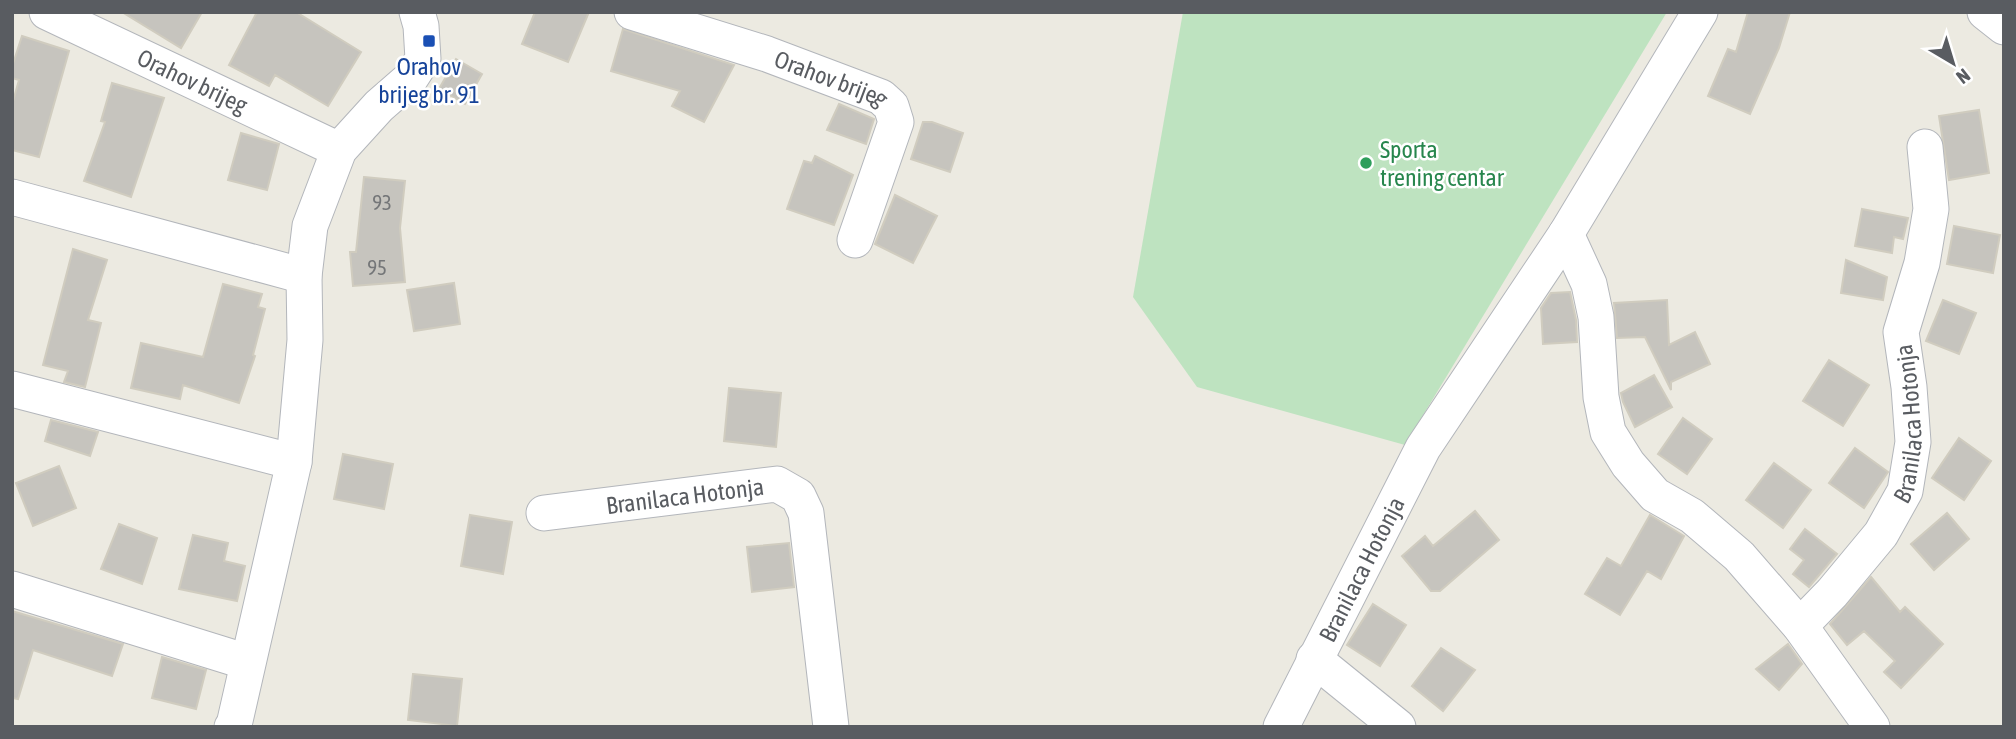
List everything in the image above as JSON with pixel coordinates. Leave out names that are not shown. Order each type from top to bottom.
[{"type":"street","name":"Orahov brijeg","points":[[47,12],[339,150]]},
{"type":"street","points":[[235,726],[247,662],[294,462],[304,340],[304,275],[310,226],[339,150],[379,106],[410,79],[423,59],[421,26],[417,12]]},
{"type":"street","name":"Orahov brijeg","points":[[632,12],[767,54],[881,97],[891,106],[895,122],[855,240]]},
{"type":"street","name":"Branilaca Hotonja","points":[[1281,727],[1423,448],[1566,234],[1700,12]]},
{"type":"street","points":[[1985,12],[2004,27]]},
{"type":"street","name":"Branilaca Hotonja","points":[[1800,626],[1832,593],[1881,534],[1905,491],[1913,442],[1901,332],[1922,263],[1931,209],[1925,147]]},
{"type":"street","points":[[12,197],[304,275]]},
{"type":"street","points":[[1566,234],[1589,284],[1596,317],[1601,397],[1608,432],[1628,464],[1655,495],[1692,516],[1739,556],[1800,626],[1872,727]]},
{"type":"street","points":[[12,390],[294,462]]},
{"type":"street","name":"Branilaca Hotonja","points":[[544,513],[777,484],[798,496],[806,513],[831,727]]},
{"type":"street","points":[[12,589],[247,662]]},
{"type":"street","name":"Branilaca Hotonja","points":[[1314,659],[1398,727]]},
{"type":"green space","name":"Sporta trening centar","points":[[1183,12],[1667,12],[1405,445],[1197,387],[1133,297]]},
{"type":"building","points":[[122,12],[202,12],[181,48]]},
{"type":"building","points":[[257,12],[296,12],[361,52],[328,106],[275,75],[269,86],[229,65]]},
{"type":"building","points":[[535,12],[589,12],[568,62],[522,44]]},
{"type":"building","points":[[1748,12],[1790,12],[1779,48],[1750,114],[1708,96],[1728,49],[1736,52]]},
{"type":"building","points":[[623,29],[734,65],[704,122],[672,106],[680,91],[611,71]]},
{"type":"building","points":[[22,36],[69,51],[39,157],[12,150],[12,105],[19,80],[12,78],[12,67]]},
{"type":"building","points":[[456,59],[482,74],[465,104],[439,89]]},
{"type":"building","points":[[112,83],[164,98],[131,197],[84,181],[105,122],[101,121]]},
{"type":"building","points":[[839,104],[874,119],[866,144],[827,130]]},
{"type":"building","points":[[1979,110],[1989,173],[1949,180],[1939,116]]},
{"type":"building","points":[[923,122],[932,122],[963,133],[950,172],[911,159]]},
{"type":"building","points":[[241,133],[279,144],[267,190],[228,180]]},
{"type":"building","points":[[815,156],[853,175],[834,225],[787,209],[804,161],[812,163]]},
{"type":"building","points":[[364,177],[405,181],[400,228],[405,282],[353,286],[350,252],[356,252]]},
{"type":"building","points":[[895,195],[937,216],[913,263],[875,244]]},
{"type":"building","points":[[1862,209],[1908,218],[1903,239],[1894,237],[1892,253],[1855,246]]},
{"type":"building","points":[[1954,226],[2000,235],[1993,273],[1947,264]]},
{"type":"building","points":[[73,249],[107,260],[88,320],[101,323],[85,387],[64,382],[68,371],[43,365]]},
{"type":"building","points":[[1846,260],[1887,277],[1883,300],[1841,293]]},
{"type":"building","points":[[454,283],[460,324],[414,331],[407,290]]},
{"type":"building","points":[[223,284],[262,294],[258,307],[265,309],[253,355],[255,356],[239,403],[183,385],[180,399],[131,388],[141,343],[203,357]]},
{"type":"building","points":[[1570,292],[1577,342],[1543,344],[1541,308],[1551,293]]},
{"type":"building","points":[[1667,300],[1669,345],[1695,332],[1710,364],[1671,382],[1671,390],[1645,337],[1617,338],[1614,303]]},
{"type":"building","points":[[1943,300],[1976,313],[1959,354],[1926,341]]},
{"type":"building","points":[[1829,360],[1869,385],[1843,426],[1803,401]]},
{"type":"building","points":[[1654,375],[1672,407],[1635,427],[1621,393]]},
{"type":"building","points":[[729,388],[781,393],[776,447],[724,441]]},
{"type":"building","points":[[1683,418],[1712,439],[1687,474],[1658,454]]},
{"type":"building","points":[[51,420],[98,432],[90,456],[45,441]]},
{"type":"building","points":[[1959,438],[1991,461],[1964,500],[1932,478]]},
{"type":"building","points":[[1855,448],[1888,472],[1864,508],[1829,483]]},
{"type":"building","points":[[343,454],[393,464],[384,509],[334,499]]},
{"type":"building","points":[[1774,463],[1811,490],[1783,528],[1746,500]]},
{"type":"building","points":[[59,466],[76,508],[33,526],[16,483]]},
{"type":"building","points":[[1475,511],[1499,540],[1440,591],[1431,591],[1402,556],[1425,536],[1433,546]]},
{"type":"building","points":[[1947,513],[1969,539],[1934,570],[1911,544]]},
{"type":"building","points":[[470,515],[512,522],[503,574],[461,566]]},
{"type":"building","points":[[1650,515],[1684,536],[1661,579],[1647,571],[1620,615],[1585,594],[1607,558],[1621,566]]},
{"type":"building","points":[[119,524],[157,538],[142,584],[101,569]]},
{"type":"building","points":[[1805,529],[1837,554],[1809,587],[1793,574],[1804,560],[1790,549]]},
{"type":"building","points":[[193,535],[228,543],[224,561],[245,566],[237,601],[179,589]]},
{"type":"building","points":[[789,543],[794,587],[752,592],[747,547]]},
{"type":"building","points":[[1871,577],[1900,612],[1905,607],[1943,644],[1901,688],[1884,672],[1895,661],[1864,631],[1847,645],[1830,624]]},
{"type":"building","points":[[1373,604],[1406,625],[1380,666],[1347,645]]},
{"type":"building","points":[[12,611],[123,644],[112,676],[33,650],[18,699],[12,698]]},
{"type":"building","points":[[1788,644],[1802,664],[1779,690],[1756,669]]},
{"type":"building","points":[[1441,648],[1475,670],[1443,711],[1412,686]]},
{"type":"building","points":[[162,657],[206,670],[196,709],[152,698]]},
{"type":"building","points":[[413,674],[462,679],[457,726],[408,720]]},
{"type":"place","name":"Orahov brijeg br. 91","points":[[429,41]]},
{"type":"place","name":"Sporta trening centar","points":[[1366,163]]}]
